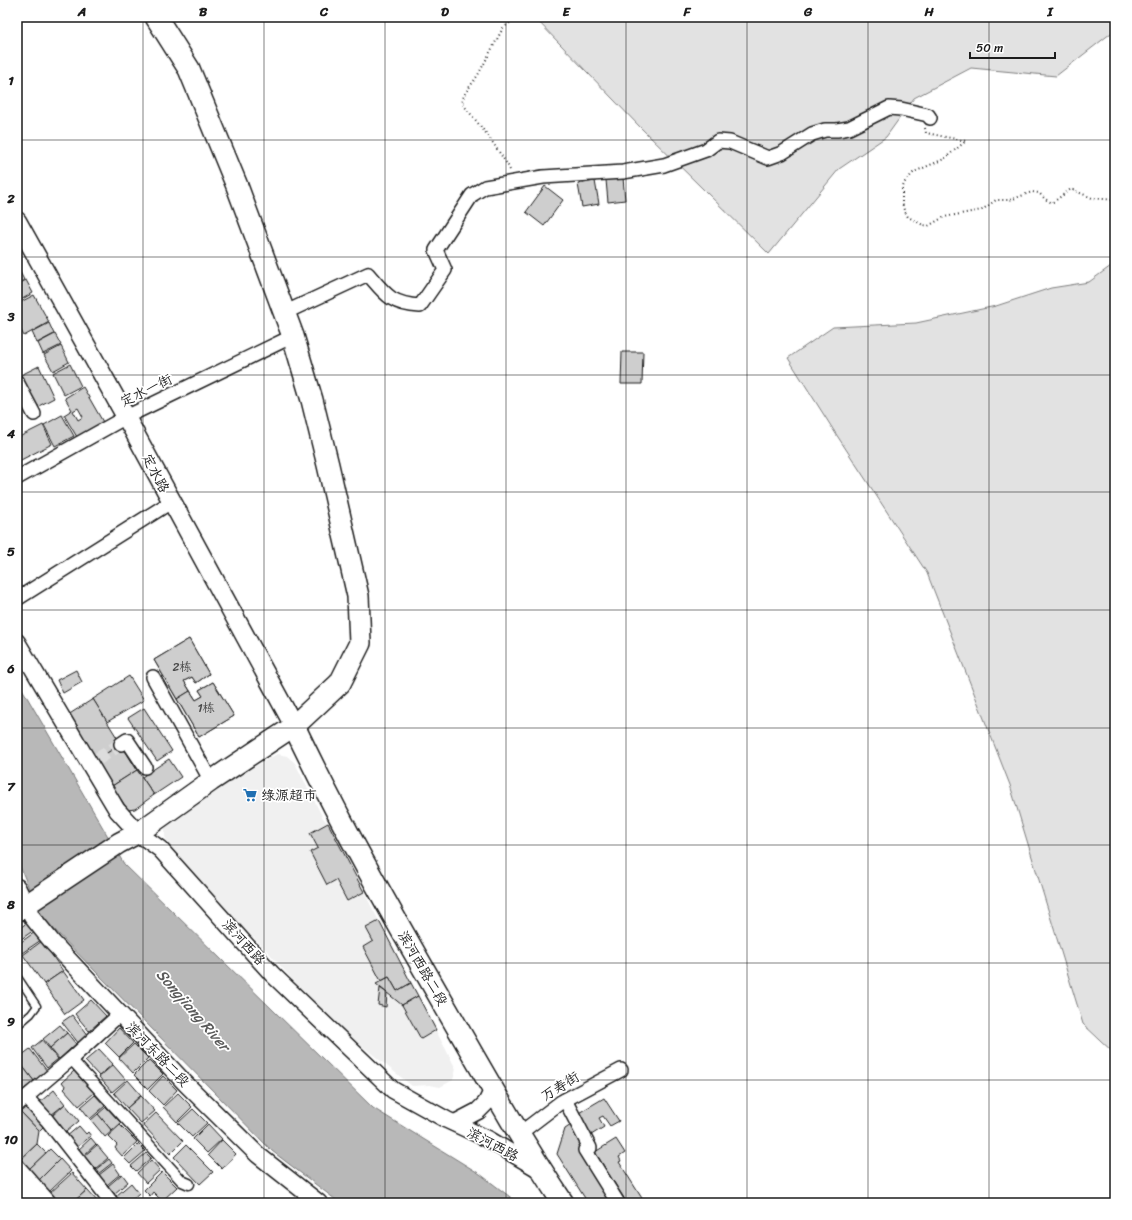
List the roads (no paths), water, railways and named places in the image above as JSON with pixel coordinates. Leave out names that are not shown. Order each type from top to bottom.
[{"type":"highway","points":[[156,17],[189,69],[237,186],[293,336],[317,421],[358,596],[360,643],[340,683],[294,726]]},
{"type":"highway","name":"滨河西路二段","points":[[294,726],[310,760],[387,905],[519,1134],[563,1203]]},
{"type":"main road","name":"定水路","points":[[19,228],[126,417],[294,726]]},
{"type":"main road","points":[[21,908],[138,833],[211,781],[294,726]]},
{"type":"main road","points":[[17,1169],[47,1203]]},
{"type":"main road","points":[[17,1191],[28,1203]]},
{"type":"street","points":[[284,313],[368,274],[386,295],[397,302],[420,306],[445,270],[436,250],[472,195],[485,187],[543,177],[623,172],[664,165],[706,150],[718,141],[730,142],[768,158],[782,153],[812,134],[825,130],[849,128],[889,108],[928,115],[930,118]]},
{"type":"street","name":"定水一街","points":[[17,478],[126,417],[293,336]]},
{"type":"street","points":[[17,382],[34,414]]},
{"type":"street","points":[[17,599],[172,502]]},
{"type":"street","name":"滨河西路","points":[[17,642],[93,762],[117,810],[138,833],[160,849],[272,974],[393,1090],[447,1120],[488,1139],[541,1170]]},
{"type":"street","points":[[153,677],[211,781]]},
{"type":"street","points":[[121,744],[127,740],[146,767]]},
{"type":"street","name":"滨河东路二段","points":[[17,887],[21,908],[32,917],[53,943],[186,1084],[258,1155],[319,1203]]},
{"type":"street","points":[[112,1203],[48,1120],[21,1101],[71,1059],[120,1014]]},
{"type":"street","points":[[71,1059],[182,1181],[189,1184]]},
{"type":"street","name":"万寿街","points":[[519,1134],[565,1100],[621,1070]]},
{"type":"street","points":[[455,1123],[478,1111],[486,1103],[493,1089]]},
{"type":"street","points":[[565,1100],[590,1148],[585,1150],[618,1203]]},
{"type":"lane","points":[[17,976],[37,1006],[32,1014],[17,1026]]},
{"type":"water","name":"Songjiang River","points":[[17,680],[124,864],[373,1108],[480,1174],[518,1203],[340,1203],[272,1151],[40,915],[17,859]]},
{"type":"tunnel","points":[[96,760],[121,744]]},
{"type":"place","name":"绿源超市","points":[[250,795]]}]
